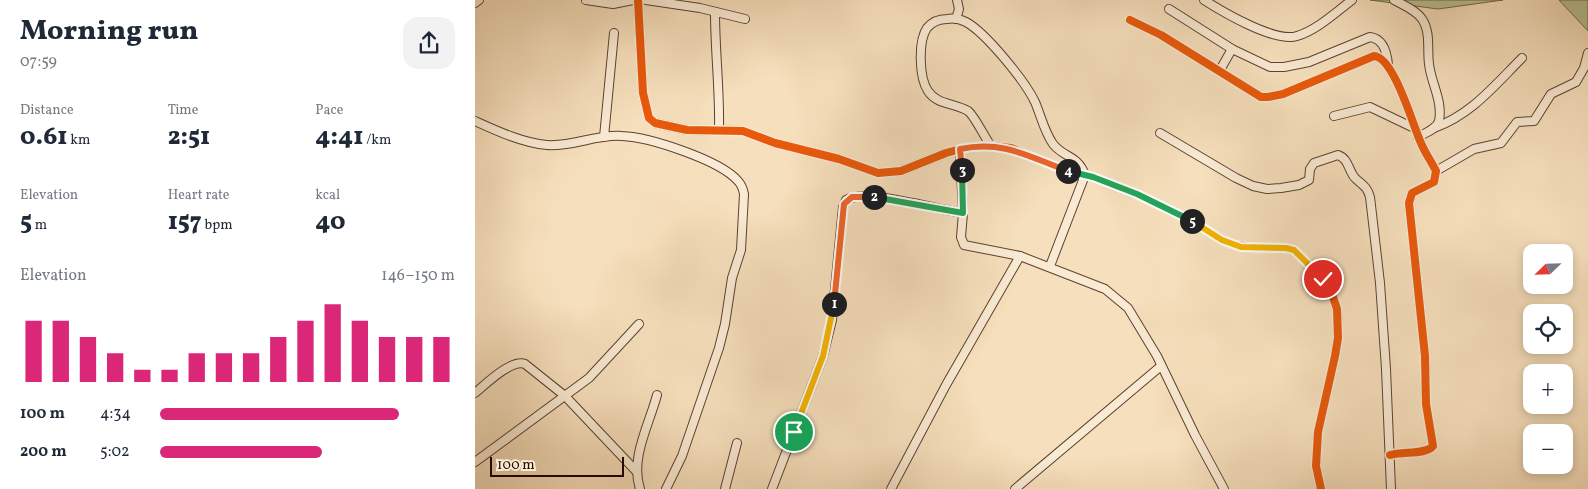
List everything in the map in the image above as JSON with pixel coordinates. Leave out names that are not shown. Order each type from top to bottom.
[{"type":"street","points":[[475,3],[479,0]]},
{"type":"street","points":[[586,0],[613,4],[633,0]]},
{"type":"street","points":[[638,0],[641,73],[649,118],[655,123],[673,128],[749,132],[775,143],[839,158],[878,173],[901,171],[960,149],[991,146],[1020,151],[1065,170],[1085,175],[1158,203],[1231,244],[1255,248],[1286,248],[1294,250],[1323,279],[1335,299],[1338,338],[1318,432],[1316,466],[1321,489]]},
{"type":"street","points":[[646,0],[745,19]]},
{"type":"street","points":[[956,19],[959,9],[957,0]]},
{"type":"street","points":[[1204,0],[1269,34],[1289,38],[1309,30],[1353,0]]},
{"type":"street","points":[[1393,0],[1419,15],[1425,24],[1428,37],[1429,64],[1439,104],[1439,119],[1434,128]]},
{"type":"street","points":[[1169,9],[1232,49],[1265,65],[1284,67],[1309,62],[1349,44],[1373,36],[1383,46],[1387,55],[1388,65]]},
{"type":"street","points":[[715,12],[715,49],[720,108],[719,130]]},
{"type":"street","points":[[991,146],[972,115],[966,110],[933,97],[924,82],[921,52],[925,32],[933,23],[956,19],[970,25],[995,48],[1032,97],[1043,126],[1053,144],[1078,161],[1085,175],[1050,266]]},
{"type":"street","points":[[1130,20],[1161,35],[1261,97],[1283,94],[1374,56],[1381,57],[1388,65],[1405,97],[1417,133],[1436,171],[1434,182],[1412,193],[1409,202],[1425,356],[1426,404],[1433,446],[1431,450],[1423,452],[1403,452],[1390,455]]},
{"type":"street","points":[[603,137],[614,34]]},
{"type":"street","points":[[1220,70],[1232,49]]},
{"type":"street","points":[[1436,171],[1474,149],[1501,143],[1517,122],[1534,121],[1548,96],[1576,82],[1584,68],[1588,53]]},
{"type":"street","points":[[1334,116],[1370,107],[1417,133],[1434,128],[1473,108],[1522,58]]},
{"type":"street","points":[[475,121],[523,140],[546,145],[573,144],[603,137],[621,136],[638,138],[677,149],[731,174],[740,182],[743,190],[741,250],[732,278],[721,340],[682,456],[666,489]]},
{"type":"street","points":[[1160,133],[1253,186],[1267,189],[1303,184],[1309,180],[1310,169],[1314,163],[1338,155],[1347,161],[1354,176],[1367,188],[1372,213],[1380,283],[1391,489]]},
{"type":"street","points":[[960,149],[963,213],[961,237],[964,245],[1021,256],[1050,266],[1105,288],[1117,298],[1136,320],[1224,489]]},
{"type":"street","points":[[772,489],[823,356],[831,320],[843,207],[846,200],[858,196],[887,198],[963,213]]},
{"type":"street","points":[[891,489],[946,385],[1021,256]]},
{"type":"street","points":[[475,462],[589,378],[639,324]]},
{"type":"street","points":[[475,393],[511,366],[520,362],[533,369],[565,396],[636,471]]},
{"type":"street","points":[[1015,489],[1161,366]]},
{"type":"street","points":[[641,489],[636,471],[638,457],[657,395]]},
{"type":"street","points":[[725,489],[737,442]]},
{"type":"green space","points":[[1370,0],[1503,0],[1438,9]]},
{"type":"green space","points":[[1559,0],[1588,0],[1588,31]]},
{"type":"cycle path","points":[[638,0],[643,93],[649,118],[655,123],[687,130],[743,131],[775,143],[839,159],[878,173],[901,171],[946,153],[968,147],[991,146],[1011,148],[1057,167],[1093,177],[1136,194],[1185,217],[1231,244],[1255,248],[1286,248],[1294,250],[1317,272],[1330,288],[1337,309],[1338,338],[1318,432],[1316,466],[1321,489]]},
{"type":"cycle path","points":[[1130,20],[1161,35],[1261,97],[1283,94],[1374,56],[1381,59],[1396,79],[1423,147],[1436,171],[1434,182],[1412,193],[1409,203],[1425,356],[1426,404],[1433,446],[1425,451],[1390,455]]},
{"type":"route","points":[[794,432],[823,356],[835,293],[843,207],[846,200],[858,196],[887,198],[963,213],[960,149],[991,146],[1011,148],[1057,167],[1093,177],[1158,203],[1231,244],[1255,248],[1290,248],[1300,254],[1323,279]]}]
